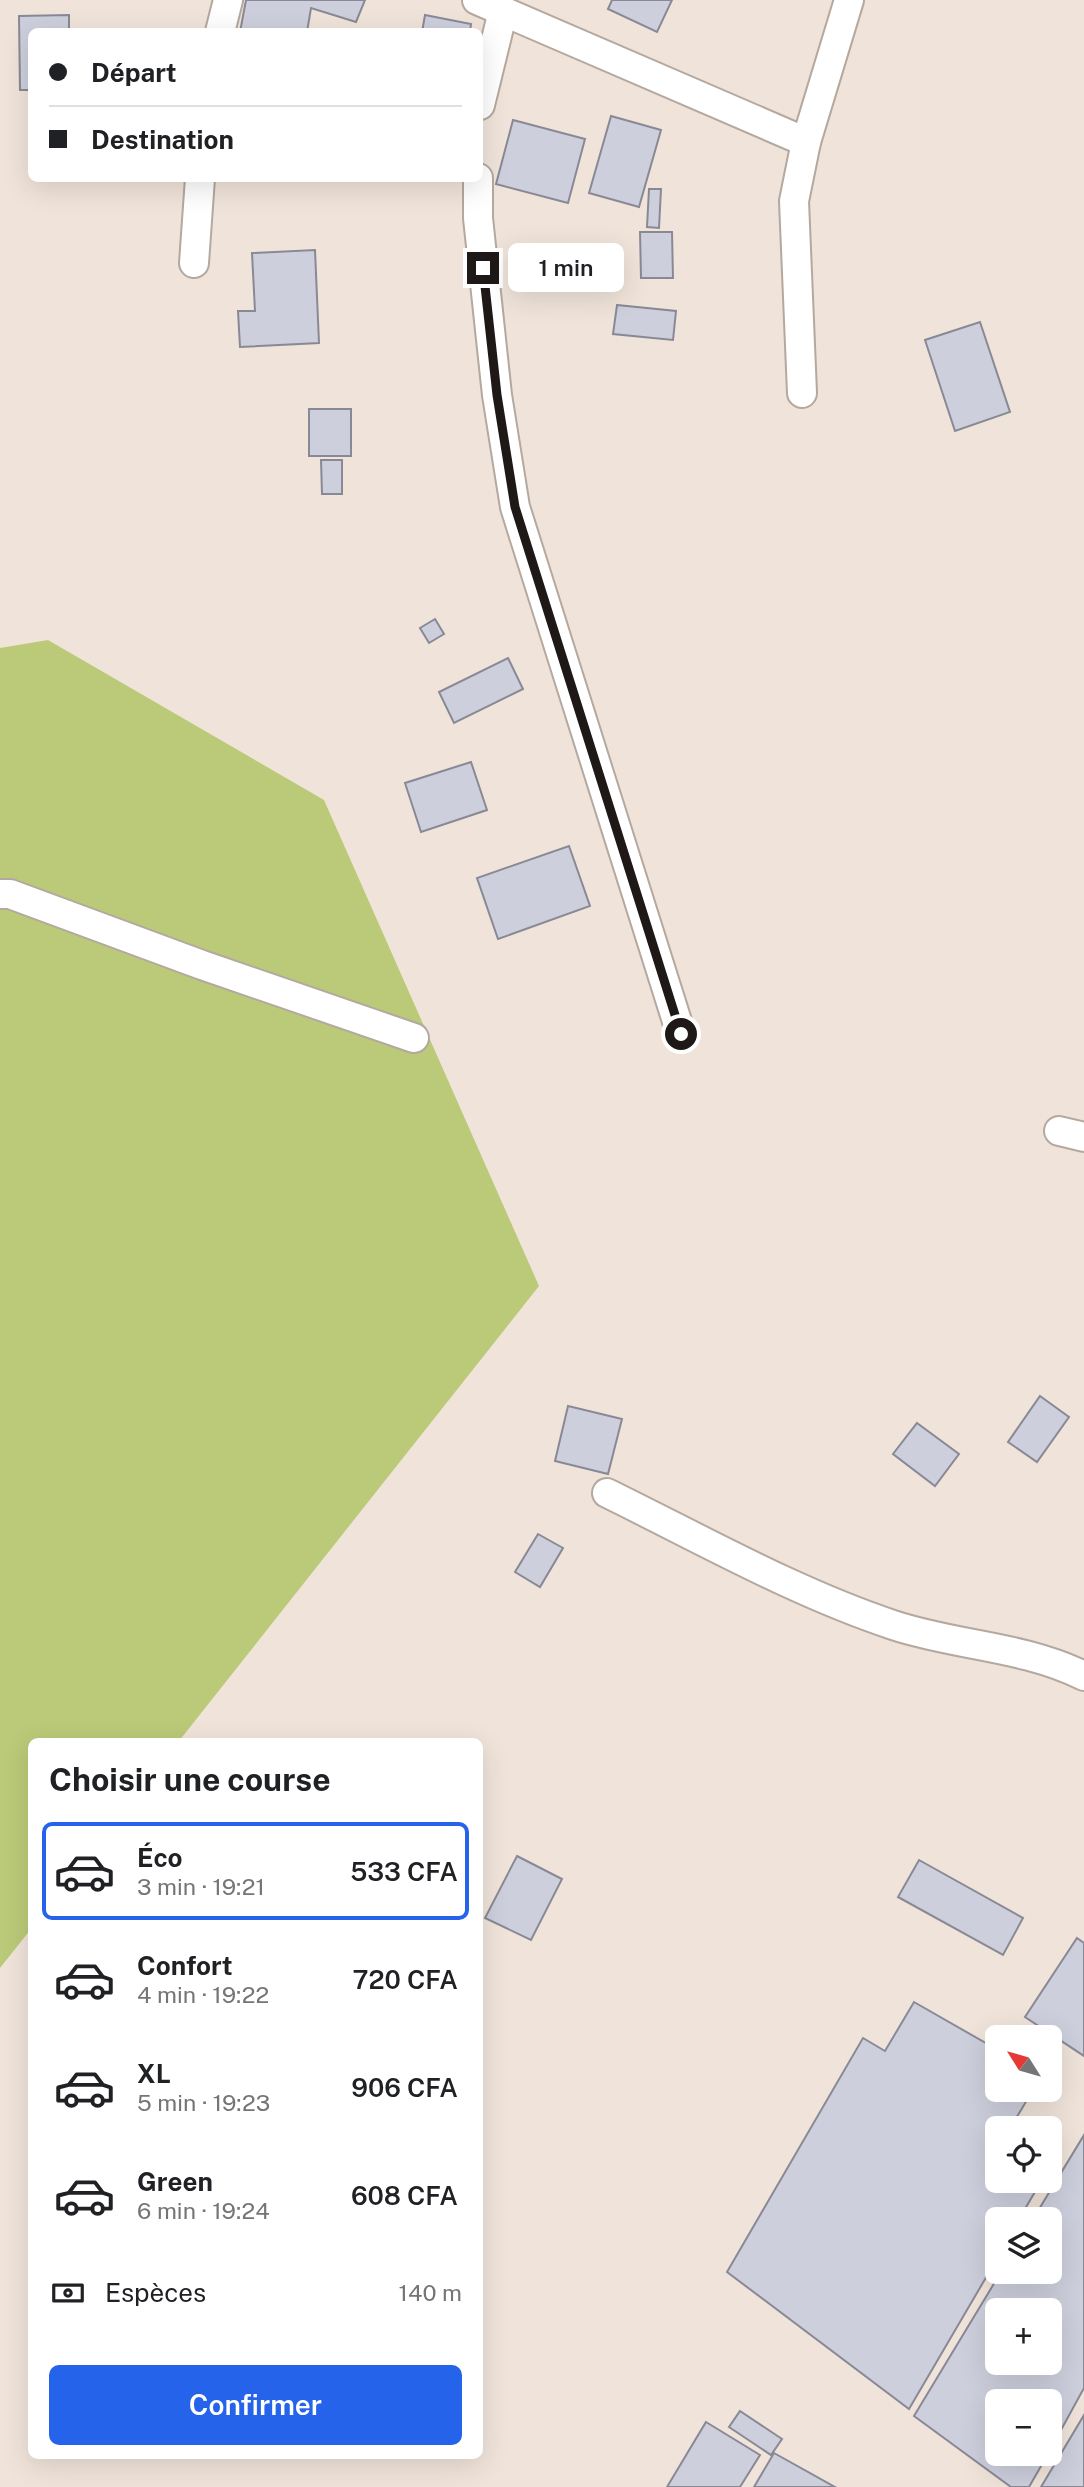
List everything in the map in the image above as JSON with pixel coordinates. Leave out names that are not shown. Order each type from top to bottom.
[{"type":"street","points":[[221,28],[228,0]]},
{"type":"street","points":[[477,0],[806,142]]},
{"type":"street","points":[[802,393],[794,201],[806,142],[849,0]]},
{"type":"street","points":[[483,93],[503,11]]},
{"type":"street","points":[[194,263],[200,182]]},
{"type":"street","points":[[478,182],[478,218],[497,395],[515,507],[681,1034]]},
{"type":"street","points":[[0,894],[10,894],[202,965],[414,1038]]},
{"type":"street","points":[[607,1493],[823,1600],[896,1626],[1039,1658],[1063,1665],[1084,1676]]},
{"type":"green space","points":[[48,640],[324,800],[539,1286],[181,1738],[28,1738],[28,1933],[0,1968],[0,648]]},
{"type":"building","points":[[246,0],[365,0],[356,22],[311,8],[308,28],[241,28]]},
{"type":"building","points":[[612,0],[672,0],[657,32],[608,9]]},
{"type":"building","points":[[69,15],[69,28],[28,28],[28,90],[20,90],[19,16]]},
{"type":"building","points":[[425,15],[471,24],[470,28],[423,28]]},
{"type":"building","points":[[611,116],[661,130],[639,207],[589,193]]},
{"type":"building","points":[[513,120],[585,139],[568,203],[496,184]]},
{"type":"building","points":[[649,189],[661,189],[659,228],[647,227]]},
{"type":"building","points":[[640,232],[672,232],[673,278],[641,278]]},
{"type":"building","points":[[315,250],[319,343],[240,347],[238,311],[255,311],[252,253]]},
{"type":"building","points":[[617,305],[676,311],[673,340],[613,334]]},
{"type":"building","points":[[980,322],[1010,412],[955,431],[925,340]]},
{"type":"building","points":[[309,409],[351,409],[351,456],[309,456]]},
{"type":"building","points":[[321,460],[342,460],[342,494],[322,494]]},
{"type":"building","points":[[435,619],[444,634],[429,643],[420,628]]},
{"type":"building","points":[[508,658],[523,689],[454,723],[439,692]]},
{"type":"building","points":[[471,762],[487,810],[421,832],[405,783]]},
{"type":"building","points":[[569,846],[590,906],[498,939],[477,878]]},
{"type":"building","points":[[1040,1396],[1069,1417],[1037,1462],[1008,1442]]},
{"type":"building","points":[[568,1406],[622,1419],[608,1474],[555,1461]]},
{"type":"building","points":[[917,1423],[959,1454],[935,1486],[893,1454]]},
{"type":"building","points":[[538,1534],[563,1548],[540,1587],[515,1572]]},
{"type":"building","points":[[517,1856],[562,1879],[531,1940],[485,1918]]},
{"type":"building","points":[[919,1860],[1023,1918],[1003,1955],[898,1897]]},
{"type":"building","points":[[1077,1938],[1084,1943],[1084,2056],[1062,2041],[1062,2025],[1037,2025],[1025,2017]]},
{"type":"building","points":[[914,2002],[985,2043],[985,2102],[1026,2102],[1017,2116],[985,2116],[985,2193],[1034,2193],[1026,2207],[985,2207],[985,2279],[909,2409],[727,2272],[863,2038],[885,2051]]},
{"type":"building","points":[[1084,2135],[1084,2388],[1062,2428],[1062,2389],[985,2389],[985,2466],[1041,2466],[1029,2487],[1011,2487],[914,2416],[985,2298],[985,2375],[1062,2375],[1062,2298],[985,2298],[994,2284],[1062,2284],[1062,2207],[1040,2207],[1049,2193],[1062,2193],[1062,2171]]},
{"type":"building","points":[[740,2411],[782,2439],[771,2455],[729,2427]]},
{"type":"building","points":[[1084,2415],[1084,2487],[1041,2487],[1054,2466],[1062,2466],[1062,2452]]},
{"type":"building","points":[[706,2422],[760,2455],[740,2487],[667,2487]]},
{"type":"building","points":[[774,2453],[835,2487],[754,2487]]},
{"type":"route","points":[[483,268],[497,395],[515,507],[681,1034]]}]
